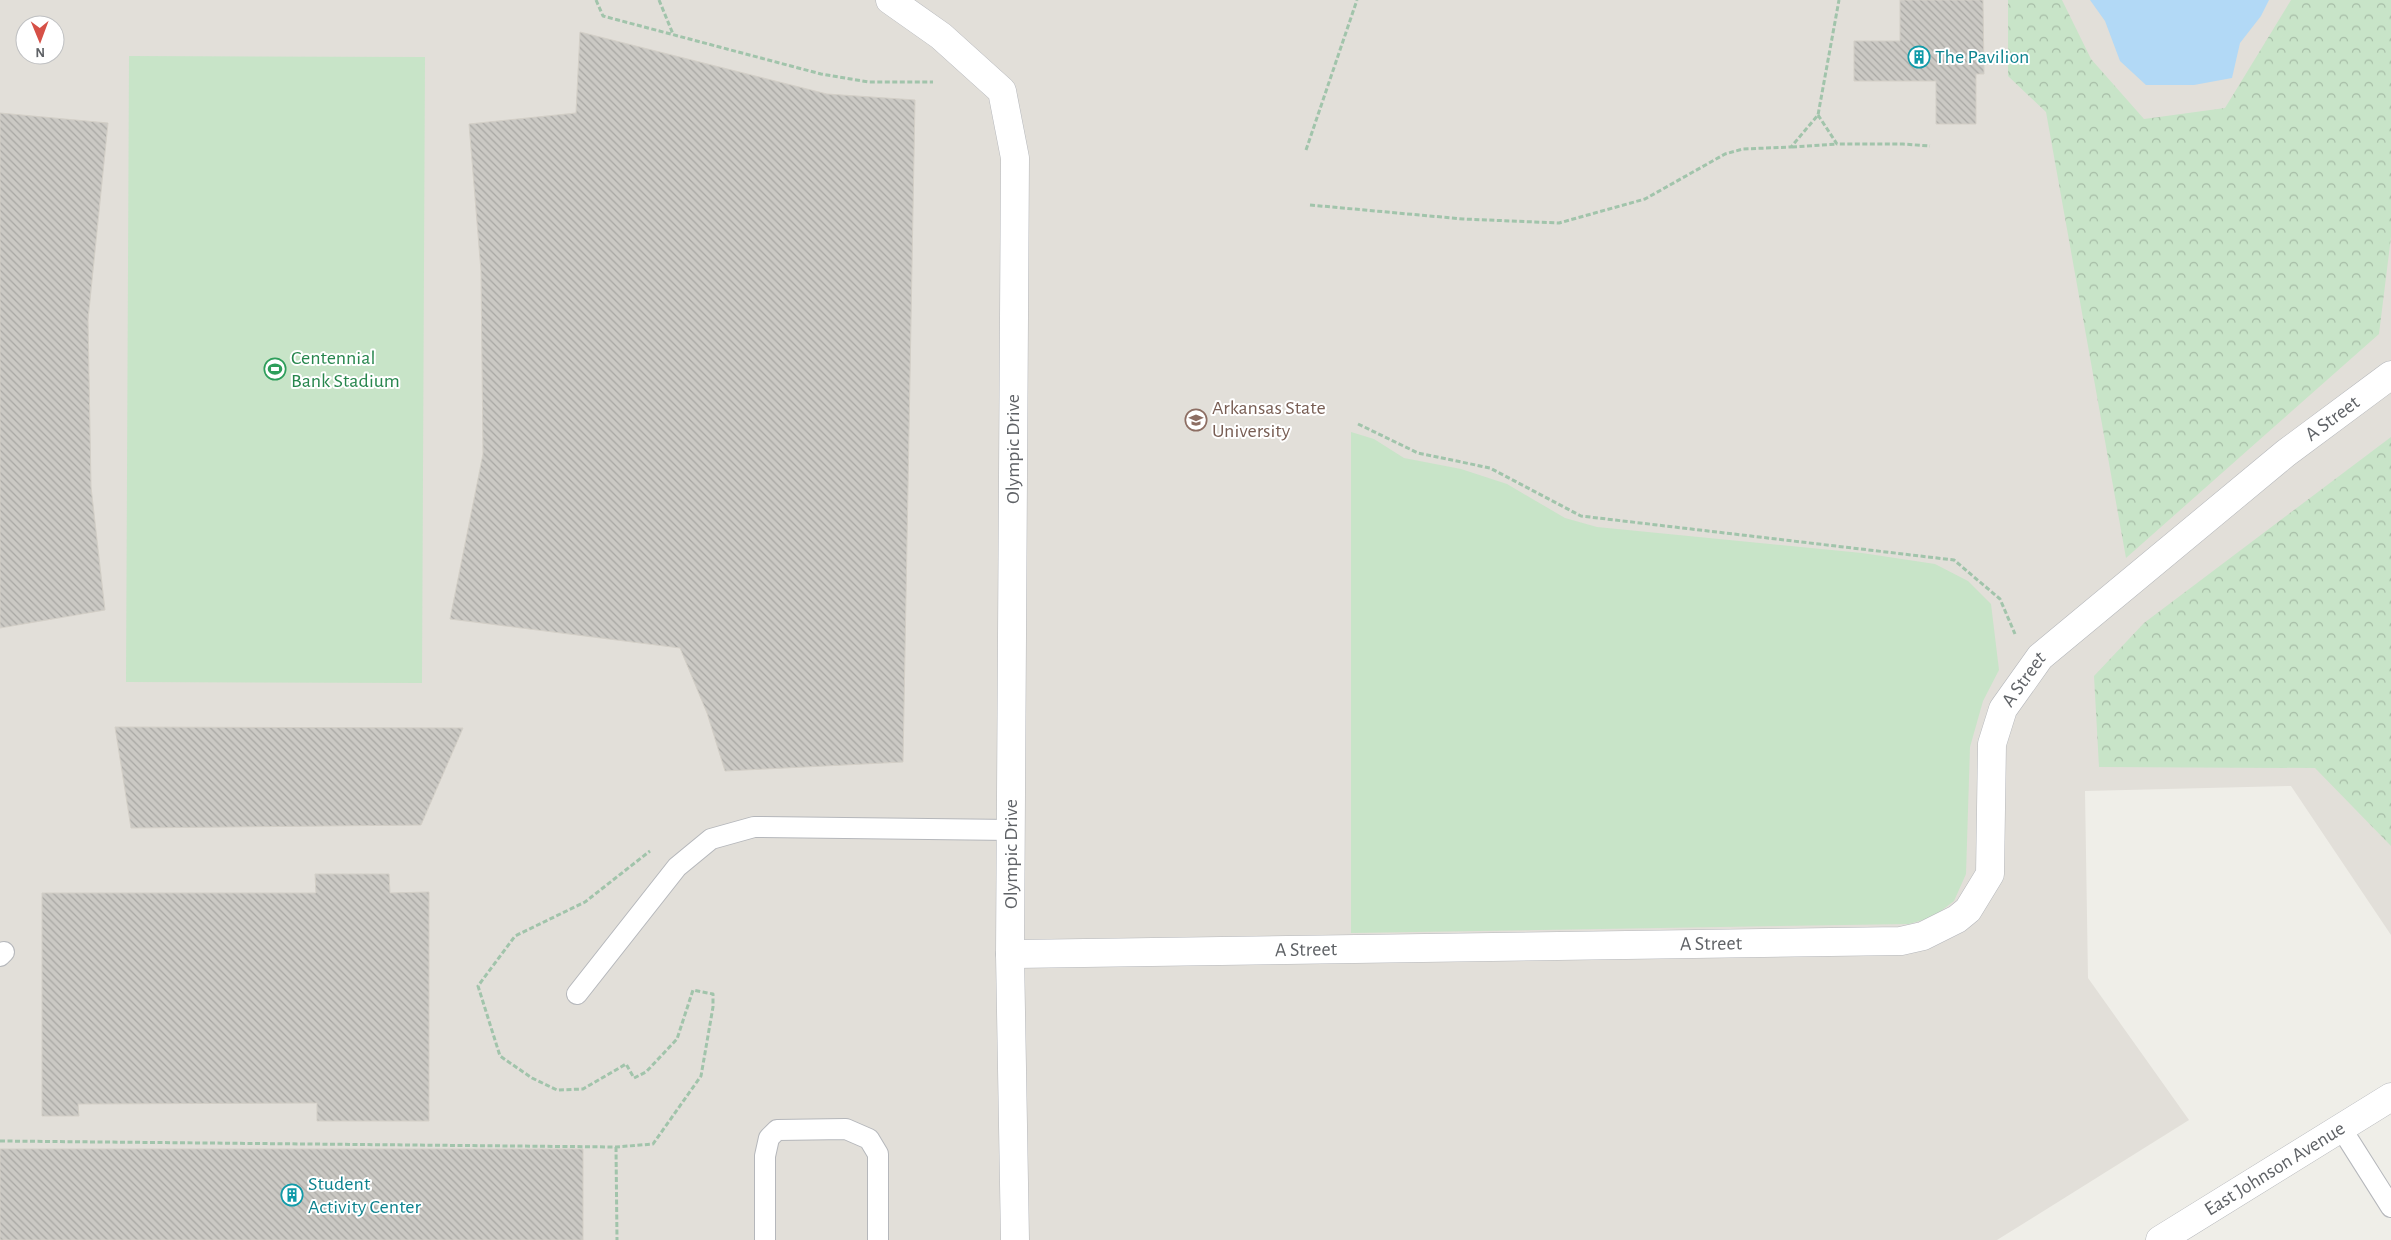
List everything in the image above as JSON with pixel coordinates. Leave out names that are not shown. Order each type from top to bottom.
[{"type":"street","name":"Olympic Drive","points":[[890,0],[941,36],[1002,91],[1013,140],[1015,158],[1010,954]]},
{"type":"street","name":"A Street","points":[[1010,954],[1901,941],[1923,936],[1957,919],[1968,910],[1990,874],[1992,744],[2003,709],[2040,657],[2286,453],[2391,375]]},
{"type":"street","points":[[1010,954],[1015,1240]]},
{"type":"street","name":"East Johnson Avenue","points":[[2160,1240],[2391,1097]]},
{"type":"lane","points":[[577,994],[677,867],[711,839],[754,827],[1011,830]]},
{"type":"lane","points":[[2341,1128],[2391,1207]]},
{"type":"lane","points":[[765,1240],[765,1156],[769,1138],[777,1130],[846,1129],[869,1139],[878,1154],[878,1240]]},
{"type":"path","points":[[596,0],[603,16],[821,74],[869,82],[933,82]]},
{"type":"path","points":[[659,0],[674,35]]},
{"type":"path","points":[[1306,150],[1357,0]]},
{"type":"path","points":[[1791,147],[1818,115],[1839,0]]},
{"type":"path","points":[[1818,115],[1836,144]]},
{"type":"path","points":[[1310,205],[1463,219],[1559,222],[1645,199],[1725,154],[1743,148],[1836,144],[1930,146]]},
{"type":"path","points":[[1358,424],[1418,453],[1490,468],[1581,516],[1954,560],[2000,598],[2013,627],[2025,676]]},
{"type":"path","points":[[0,1141],[616,1147],[653,1144],[701,1076],[713,1007],[713,994],[693,990],[677,1039],[646,1072],[634,1078],[626,1064],[583,1089],[557,1090],[532,1078],[500,1056],[478,986],[515,936],[585,902],[653,849]]},
{"type":"path","points":[[616,1147],[617,1240]]},
{"type":"shaded area","name":"Arkansas State University","points":[[0,0],[2391,0],[2391,935],[2291,786],[2085,791],[2088,978],[2189,1120],[1997,1240],[0,1240]]},
{"type":"green space","points":[[2008,0],[2062,0],[2091,59],[2144,119],[2225,108],[2291,0],[2391,0],[2391,237],[2379,334],[2126,558],[2046,112],[2008,76]]},
{"type":"green space","name":"Centennial Bank Stadium","points":[[129,56],[425,57],[422,683],[126,682]]},
{"type":"green space","points":[[1351,432],[1374,439],[1404,458],[1461,469],[1507,484],[1565,518],[1597,527],[1862,553],[1935,564],[1968,581],[1991,604],[1999,670],[1983,701],[1970,747],[1966,874],[1954,901],[1933,917],[1909,924],[1351,933]]},
{"type":"green space","points":[[2391,437],[2391,846],[2315,768],[2099,767],[2094,676],[2144,623]]},
{"type":"water","points":[[2090,0],[2269,0],[2261,16],[2240,43],[2232,78],[2194,85],[2146,85],[2120,61],[2105,21]]},
{"type":"building","name":"The Pavilion","points":[[1900,0],[1983,0],[1984,74],[1976,74],[1976,124],[1936,124],[1936,81],[1854,81],[1854,41],[1900,41]]},
{"type":"building","points":[[580,32],[827,94],[915,100],[903,762],[725,771],[707,713],[680,648],[450,619],[483,454],[481,271],[469,124],[576,113]]},
{"type":"building","points":[[0,113],[108,123],[88,320],[91,487],[105,610],[0,628]]},
{"type":"building","points":[[115,727],[463,728],[421,825],[131,828]]},
{"type":"building","points":[[315,874],[389,874],[390,893],[429,892],[429,1121],[317,1121],[317,1103],[78,1104],[79,1116],[42,1116],[42,893],[316,893]]},
{"type":"building","name":"Student Activity Center","points":[[0,1149],[583,1149],[583,1240],[0,1240]]},
{"type":"place","name":"The Pavilion","points":[[1919,57]]},
{"type":"place","name":"Centennial Bank Stadium","points":[[275,369]]},
{"type":"place","name":"Arkansas State University","points":[[1196,420]]},
{"type":"place","name":"Student Activity Center","points":[[292,1195]]}]
